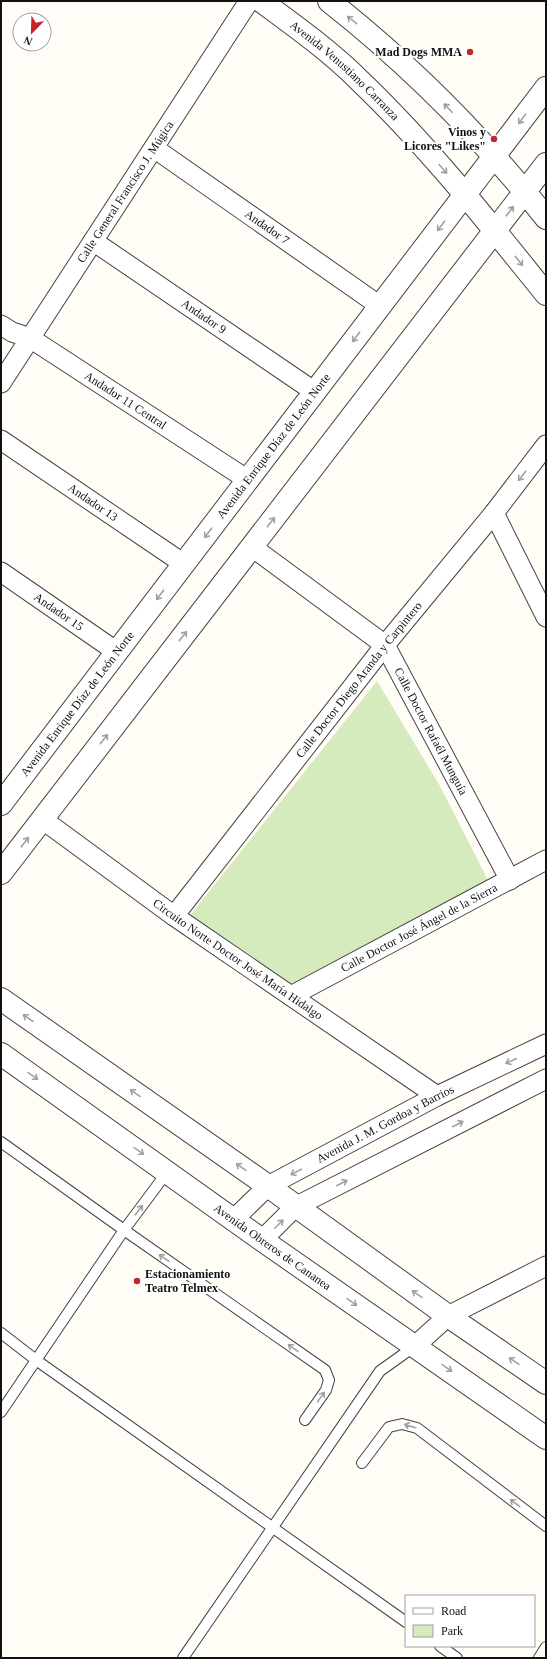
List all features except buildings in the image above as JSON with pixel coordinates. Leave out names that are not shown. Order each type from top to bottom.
[{"type":"street","name":"Calle General Francisco J. Múgica","points":[[1,383],[249,1]]},
{"type":"street","name":"Avenida Venustiano Carranza","points":[[260,1],[305,34],[359,80],[408,128],[495,230],[546,294]]},
{"type":"street","points":[[328,1],[367,31],[421,81],[495,156],[546,218]]},
{"type":"street","name":"Avenida Enrique Díaz de León Norte","points":[[1,804],[546,88]]},
{"type":"street","name":"Andador 7","points":[[154,148],[380,306]]},
{"type":"street","points":[[1,873],[546,164]]},
{"type":"street","name":"Andador 9","points":[[93,241],[315,392]]},
{"type":"street","name":"Andador 11 Central","points":[[1,325],[12,332],[30,338],[248,480]]},
{"type":"street","name":"Andador 13","points":[[1,440],[184,564]]},
{"type":"street","name":"Calle Doctor Diego Aranda y Carpintero","points":[[174,916],[385,645],[494,513],[546,445]]},
{"type":"street","points":[[494,513],[546,616]]},
{"type":"street","name":"Calle Doctor Rafaél Munguía","points":[[252,547],[385,645],[510,880]]},
{"type":"street","name":"Andador 15","points":[[1,572],[117,652]]},
{"type":"street","name":"Circuito Norte Doctor José María Hidalgo","points":[[42,819],[174,916],[437,1096]]},
{"type":"street","name":"Calle Doctor José Ángel de la Sierra","points":[[291,996],[546,860]]},
{"type":"street","points":[[1,999],[268,1186],[295,1207],[448,1316],[546,1383]]},
{"type":"street","name":"Avenida J. M. Gordoa y Barrios","points":[[234,1219],[268,1186],[437,1096],[546,1044]]},
{"type":"street","name":"Avenida Obreros de Cananea","points":[[1,1054],[168,1171],[262,1240],[546,1438]]},
{"type":"street","points":[[262,1240],[295,1207],[546,1079]]},
{"type":"street","points":[[415,1346],[448,1316],[546,1266]]},
{"type":"lane","points":[[1,1142],[325,1370],[329,1380],[326,1390],[305,1420]]},
{"type":"lane","points":[[1,1412],[124,1230],[168,1171]]},
{"type":"lane","points":[[1,1333],[36,1360],[405,1621]]},
{"type":"lane","points":[[183,1658],[380,1371],[415,1346]]},
{"type":"lane","points":[[362,1463],[389,1427],[402,1424],[417,1428],[546,1526]]},
{"type":"lane","points":[[441,1647],[457,1658]]},
{"type":"green space","points":[[377,681],[440,786],[488,880],[289,989],[187,919]]},
{"type":"place","name":"Mad Dogs MMA","points":[[470,52]]},
{"type":"place","name":"Vinos y Licores \"Likes\"","points":[[494,139]]},
{"type":"place","name":"Estacionamiento Teatro Telmex","points":[[137,1281]]}]
